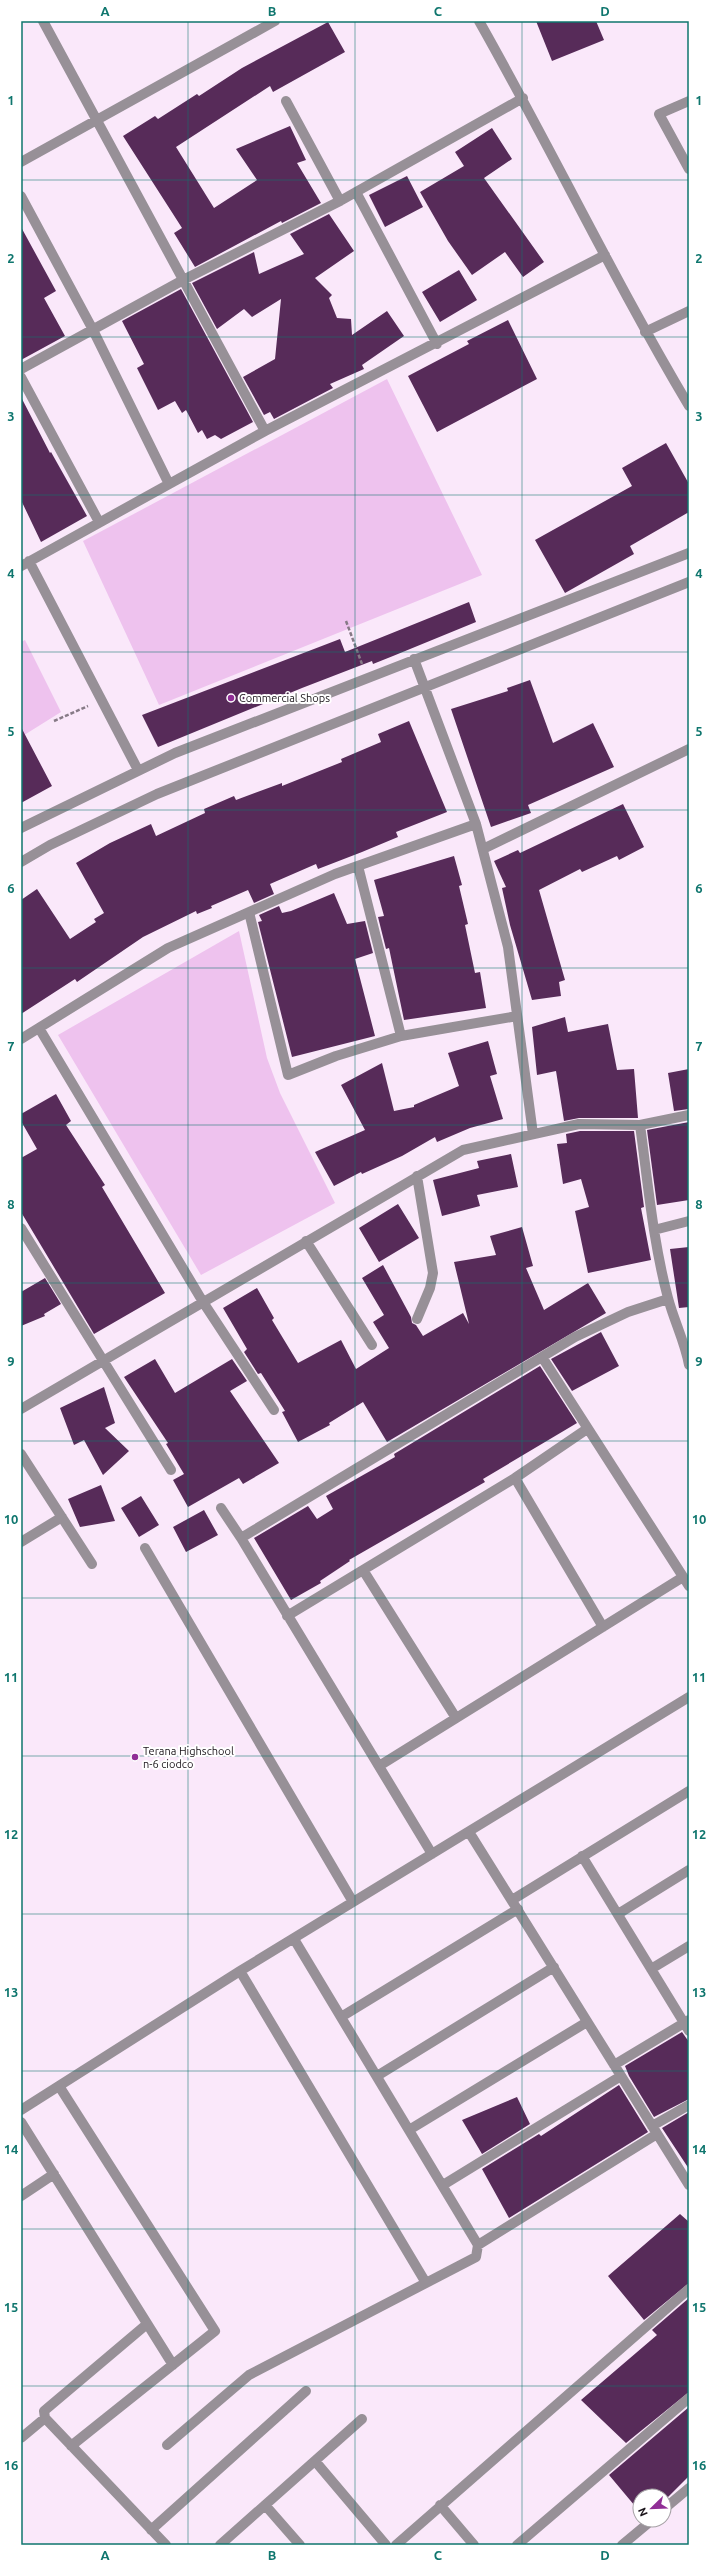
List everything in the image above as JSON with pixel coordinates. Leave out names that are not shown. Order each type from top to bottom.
[{"type":"street","points":[[43,21],[265,431]]},
{"type":"street","points":[[21,162],[275,21]]},
{"type":"street","points":[[479,21],[523,98],[645,332],[689,406]]},
{"type":"street","points":[[21,369],[92,328],[184,279],[340,201],[523,98]]},
{"type":"street","points":[[286,101],[340,201]]},
{"type":"street","points":[[689,101],[659,114],[689,169]]},
{"type":"street","points":[[356,192],[437,344]]},
{"type":"street","points":[[21,196],[92,328],[169,484]]},
{"type":"street","points":[[138,770],[102,700],[25,564],[265,431],[437,344],[605,255]]},
{"type":"street","points":[[645,332],[689,311]]},
{"type":"street","points":[[21,377],[99,522]]},
{"type":"street","points":[[21,828],[138,770],[368,678],[689,553]]},
{"type":"street","points":[[21,862],[50,844],[157,794],[689,582]]},
{"type":"street","points":[[414,660],[476,824],[508,947],[534,1134]]},
{"type":"street","points":[[483,849],[689,749]]},
{"type":"street","points":[[21,1039],[168,948],[358,866],[476,824]]},
{"type":"street","points":[[358,866],[401,1036]]},
{"type":"street","points":[[249,912],[288,1075],[336,1056],[401,1036],[517,1016]]},
{"type":"street","points":[[39,1028],[203,1302],[274,1410]]},
{"type":"street","points":[[21,1409],[463,1150],[579,1124],[640,1125],[689,1115]]},
{"type":"street","points":[[640,1125],[654,1230],[668,1299],[687,1346],[689,1365]]},
{"type":"street","points":[[417,1176],[433,1273],[430,1288],[417,1319]]},
{"type":"street","points":[[654,1230],[689,1221]]},
{"type":"street","points":[[21,1228],[102,1361],[171,1470]]},
{"type":"street","points":[[306,1241],[372,1345]]},
{"type":"street","points":[[241,1538],[575,1337],[628,1312],[668,1299]]},
{"type":"street","points":[[542,1357],[689,1586]]},
{"type":"street","points":[[287,1616],[515,1478],[587,1429]]},
{"type":"street","points":[[21,1454],[92,1564]]},
{"type":"street","points":[[515,1478],[603,1627]]},
{"type":"street","points":[[221,1508],[241,1538],[432,1854]]},
{"type":"street","points":[[21,1542],[62,1517]]},
{"type":"street","points":[[145,1548],[353,1902]]},
{"type":"street","points":[[363,1570],[456,1718]]},
{"type":"street","points":[[379,1766],[683,1577]]},
{"type":"street","points":[[21,2110],[240,1971],[689,1697]]},
{"type":"street","points":[[512,1900],[689,1791]]},
{"type":"street","points":[[469,1832],[689,2185]]},
{"type":"street","points":[[582,1856],[687,2025],[614,2065]]},
{"type":"street","points":[[618,1914],[689,1870]]},
{"type":"street","points":[[341,2017],[518,1909]]},
{"type":"street","points":[[167,2444],[249,2375],[476,2257],[478,2245],[294,1938]]},
{"type":"street","points":[[651,1969],[689,1946]]},
{"type":"street","points":[[377,2076],[554,1967]]},
{"type":"street","points":[[240,1971],[426,2283]]},
{"type":"street","points":[[409,2130],[587,2022]]},
{"type":"street","points":[[442,2186],[621,2076]]},
{"type":"street","points":[[59,2086],[215,2331],[71,2446]]},
{"type":"street","points":[[478,2245],[655,2130],[689,2105]]},
{"type":"street","points":[[21,2122],[173,2364]]},
{"type":"street","points":[[21,2196],[54,2174]]},
{"type":"street","points":[[396,2545],[689,2289]]},
{"type":"street","points":[[147,2324],[44,2410],[45,2418],[166,2545]]},
{"type":"street","points":[[151,2530],[306,2391]]},
{"type":"street","points":[[517,2545],[689,2398]]},
{"type":"street","points":[[21,2438],[45,2418]]},
{"type":"street","points":[[220,2545],[362,2419]]},
{"type":"street","points":[[315,2461],[386,2545]]},
{"type":"street","points":[[672,2504],[688,2491]]},
{"type":"street","points":[[265,2505],[300,2545]]},
{"type":"street","points":[[440,2505],[474,2545]]},
{"type":"street","points":[[622,2545],[642,2528]]},
{"type":"path","points":[[346,621],[368,678]]},
{"type":"path","points":[[54,721],[102,700]]},
{"type":"shaded area","points":[[387,379],[482,575],[159,705],[83,541]]},
{"type":"shaded area","points":[[25,640],[61,712],[21,737],[21,642]]},
{"type":"shaded area","points":[[239,931],[267,1058],[280,1093],[335,1203],[201,1275],[58,1035]]},
{"type":"building","points":[[536,21],[596,21],[604,40],[552,61]]},
{"type":"building","points":[[328,22],[345,52],[273,92],[270,86],[176,147],[214,208],[257,180],[236,149],[290,126],[306,160],[297,163],[321,203],[282,223],[281,221],[195,267],[174,233],[182,228],[123,136],[155,116],[158,119],[197,94],[199,96],[242,68]]},
{"type":"building","points":[[492,128],[512,159],[484,178],[544,262],[523,277],[505,252],[472,275],[448,241],[420,192],[464,166],[455,152]]},
{"type":"building","points":[[407,176],[423,207],[385,227],[369,195]]},
{"type":"building","points":[[329,214],[354,251],[315,278],[332,295],[329,298],[337,318],[351,319],[352,335],[387,311],[404,336],[362,365],[364,369],[330,384],[333,388],[274,419],[270,412],[264,415],[243,377],[275,359],[281,299],[252,317],[244,309],[217,329],[192,283],[254,252],[259,274],[304,254],[290,234]]},
{"type":"building","points":[[21,227],[56,291],[44,298],[65,336],[21,360]]},
{"type":"building","points":[[459,270],[477,300],[440,322],[422,292]]},
{"type":"building","points":[[181,289],[253,422],[221,439],[215,435],[207,439],[202,430],[198,433],[186,410],[182,413],[175,401],[158,410],[137,368],[144,364],[122,321]]},
{"type":"building","points":[[508,320],[537,379],[437,432],[408,376],[469,344],[467,341]]},
{"type":"building","points":[[21,397],[50,453],[51,452],[87,516],[41,542],[21,500]]},
{"type":"building","points":[[666,443],[689,484],[689,512],[630,546],[634,554],[565,593],[535,540],[632,486],[622,468]]},
{"type":"building","name":"Commercial Shops","points":[[469,602],[476,622],[373,664],[372,661],[302,688],[158,747],[142,715],[340,639],[345,652]]},
{"type":"building","points":[[530,680],[553,743],[593,723],[614,767],[528,805],[531,813],[491,827],[451,709],[508,691],[507,688]]},
{"type":"building","points":[[409,721],[447,812],[396,832],[398,837],[362,852],[318,869],[316,864],[270,884],[274,894],[254,903],[248,890],[211,906],[212,908],[197,914],[196,911],[143,937],[77,982],[75,979],[21,1014],[21,900],[37,889],[70,939],[96,922],[94,919],[104,913],[76,863],[110,843],[151,824],[156,836],[205,813],[204,809],[234,796],[236,800],[282,783],[282,786],[342,762],[341,759],[381,742],[378,734]]},
{"type":"building","points":[[21,727],[52,786],[21,803]]},
{"type":"building","points":[[623,804],[644,847],[619,860],[617,856],[582,872],[580,869],[539,890],[565,980],[559,982],[561,996],[532,1000],[510,925],[502,888],[506,887],[494,861],[518,850],[520,853]]},
{"type":"building","points":[[454,856],[462,885],[459,886],[468,924],[465,925],[475,973],[480,972],[486,1008],[404,1020],[389,948],[386,949],[378,917],[384,916],[374,880]]},
{"type":"building","points":[[334,893],[347,924],[365,921],[373,953],[355,959],[375,1036],[292,1057],[258,922],[262,921],[259,915],[279,906],[282,913],[291,911]]},
{"type":"building","points":[[565,1017],[568,1032],[608,1024],[617,1070],[634,1069],[638,1118],[579,1118],[564,1121],[556,1071],[537,1075],[532,1027]]},
{"type":"building","points":[[488,1041],[497,1074],[490,1076],[503,1119],[470,1128],[437,1142],[435,1137],[402,1156],[362,1174],[361,1172],[334,1186],[315,1152],[365,1130],[341,1085],[382,1063],[394,1111],[414,1107],[414,1105],[459,1086],[448,1053]]},
{"type":"building","points":[[689,1069],[689,1109],[674,1111],[668,1073]]},
{"type":"building","points":[[56,1094],[71,1121],[66,1125],[105,1185],[102,1187],[165,1293],[94,1334],[21,1212],[21,1158],[37,1149],[21,1121],[21,1114]]},
{"type":"building","points":[[689,1122],[689,1200],[657,1205],[647,1130]]},
{"type":"building","points":[[580,1131],[634,1131],[644,1207],[641,1208],[651,1260],[588,1273],[575,1211],[589,1207],[581,1179],[563,1184],[557,1144],[567,1143],[566,1134]]},
{"type":"building","points":[[511,1154],[518,1187],[477,1195],[480,1206],[442,1216],[433,1180],[479,1168],[477,1161]]},
{"type":"building","points":[[398,1204],[419,1238],[379,1262],[359,1228]]},
{"type":"building","points":[[522,1227],[533,1266],[526,1268],[544,1310],[588,1283],[606,1313],[387,1442],[363,1402],[329,1423],[330,1425],[298,1442],[282,1412],[285,1411],[261,1373],[258,1374],[244,1352],[247,1349],[223,1308],[257,1288],[274,1318],[272,1320],[298,1363],[341,1340],[356,1369],[389,1348],[373,1322],[384,1315],[362,1278],[383,1265],[411,1317],[412,1323],[416,1325],[423,1336],[463,1313],[469,1324],[454,1262],[496,1255],[490,1236]]},
{"type":"building","points":[[689,1247],[689,1307],[679,1308],[670,1249]]},
{"type":"building","points":[[45,1278],[61,1304],[44,1314],[45,1316],[21,1326],[21,1292]]},
{"type":"building","points":[[601,1332],[619,1366],[572,1391],[551,1359]]},
{"type":"building","points":[[155,1359],[175,1393],[232,1359],[247,1381],[230,1391],[279,1463],[243,1484],[239,1478],[188,1507],[173,1480],[184,1474],[166,1444],[168,1443],[124,1377]]},
{"type":"building","points":[[540,1366],[577,1423],[483,1479],[485,1482],[349,1560],[350,1561],[320,1581],[321,1583],[291,1600],[254,1538],[308,1506],[317,1519],[333,1509],[326,1496],[395,1457],[394,1454]]},
{"type":"building","points":[[104,1387],[115,1423],[105,1428],[129,1451],[103,1475],[84,1440],[74,1445],[60,1408]]},
{"type":"building","points":[[101,1485],[115,1521],[80,1527],[68,1499]]},
{"type":"building","points":[[141,1496],[159,1525],[139,1537],[121,1508]]},
{"type":"building","points":[[204,1510],[218,1535],[186,1552],[173,1527]]},
{"type":"building","points":[[682,2032],[689,2042],[689,2099],[654,2117],[629,2076],[625,2066]]},
{"type":"building","points":[[619,2085],[648,2132],[509,2218],[482,2169],[539,2134],[541,2136]]},
{"type":"building","points":[[517,2097],[530,2124],[482,2154],[462,2120]]},
{"type":"building","points":[[689,2112],[689,2169],[662,2128]]},
{"type":"building","points":[[680,2214],[689,2222],[689,2283],[644,2320],[608,2276]]},
{"type":"building","points":[[689,2298],[689,2392],[626,2443],[581,2400],[657,2335],[652,2330]]},
{"type":"building","points":[[689,2407],[689,2476],[672,2493],[672,2488],[632,2488],[632,2502],[609,2475]]},
{"type":"place","name":"Commercial Shops","points":[[231,698]]},
{"type":"place","name":"Terana Highschool n-6 ciodco","points":[[135,1757]]}]
